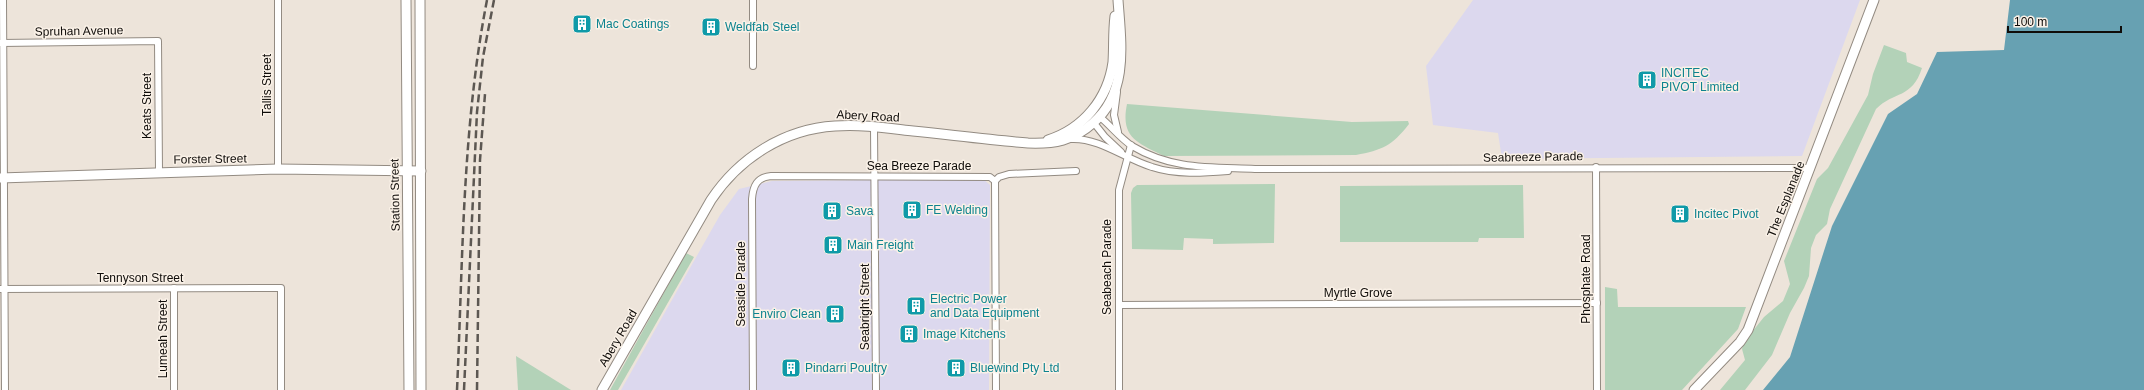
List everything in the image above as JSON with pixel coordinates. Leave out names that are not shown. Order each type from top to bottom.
[{"type":"main road","name":"Station Street","points":[[406,0],[408,390]]},
{"type":"main road","name":"Station Street","points":[[420,0],[421,390]]},
{"type":"main road","points":[[1090,113],[1097,120],[1114,96],[1119,78],[1121,46],[1117,0]]},
{"type":"main road","points":[[1028,143],[1044,141],[1063,134],[1077,125],[1090,113],[1102,96],[1109,79],[1113,62],[1117,0]]},
{"type":"main road","name":"The Esplanade","points":[[1694,390],[1740,342],[1748,330],[1812,168],[1874,0]]},
{"type":"main road","name":"Abery Road","points":[[602,390],[711,200],[736,169],[765,148],[798,133],[835,126],[874,127],[1028,143],[1051,143],[1070,139],[1097,120]]},
{"type":"main road","name":"Forster Street","points":[[2,178],[278,169],[421,171]]},
{"type":"street","points":[[3,0],[2,289],[5,390]]},
{"type":"street","name":"Tallis Street","points":[[278,0],[278,169]]},
{"type":"street","points":[[753,0],[753,66]]},
{"type":"street","name":"Spruhan Avenue","points":[[2,43],[158,41]]},
{"type":"street","name":"Keats Street","points":[[158,41],[159,172]]},
{"type":"street","points":[[1119,78],[1114,115],[1115,124],[1121,137]]},
{"type":"street","name":"Seabreeze Parade","points":[[1097,120],[1131,145],[1161,160],[1177,165],[1255,169],[1596,167],[1812,168]]},
{"type":"street","name":"Seabreeze Parade","points":[[1097,120],[1105,137],[1127,157]]},
{"type":"street","name":"Seabright Street","points":[[874,127],[876,390]]},
{"type":"street","name":"Seabreeze Parade","points":[[1070,139],[1088,140],[1150,167],[1175,172],[1203,173],[1255,169]]},
{"type":"street","name":"Seabeach Parade","points":[[1119,390],[1118,190],[1131,145]]},
{"type":"street","name":"Phosphate Road","points":[[1596,167],[1597,390]]},
{"type":"street","points":[[996,390],[995,181],[999,177],[1009,174],[1076,171]]},
{"type":"street","name":"Sea Breeze Parade","points":[[759,180],[771,176],[990,177],[995,181]]},
{"type":"street","name":"Seaside Parade","points":[[753,390],[752,199],[754,187],[759,180]]},
{"type":"street","name":"Lumeah Street","points":[[174,288],[174,390]]},
{"type":"street","name":"Tennyson Street","points":[[2,289],[280,288],[281,390]]},
{"type":"street","name":"Myrtle Grove","points":[[1119,305],[1597,303]]},
{"type":"shaded area","points":[[1473,0],[1860,0],[1802,156],[1502,159],[1498,133],[1433,125],[1426,66]]},
{"type":"shaded area","points":[[983,179],[990,185],[989,390],[621,390],[720,215],[739,189],[772,181]]},
{"type":"green space","points":[[1884,45],[1906,53],[1907,62],[1922,68],[1918,78],[1908,90],[1889,99],[1876,109],[1830,209],[1827,224],[1816,235],[1811,248],[1809,276],[1790,313],[1772,355],[1745,390],[1720,390],[1745,360],[1742,349],[1744,342],[1764,317],[1783,301],[1790,284],[1784,261],[1817,179],[1828,168],[1868,95],[1873,74]]},
{"type":"green space","points":[[1127,104],[1352,122],[1408,121],[1409,124],[1392,142],[1386,146],[1356,155],[1164,156],[1139,143],[1133,138],[1126,125]]},
{"type":"green space","points":[[1275,184],[1274,243],[1213,244],[1213,239],[1184,238],[1183,250],[1132,249],[1131,193],[1133,188],[1137,185]]},
{"type":"green space","points":[[1523,185],[1524,238],[1479,238],[1478,242],[1340,242],[1340,186]]},
{"type":"green space","points":[[686,253],[694,257],[618,390],[610,390]]},
{"type":"green space","points":[[1605,287],[1617,289],[1618,307],[1746,307],[1738,329],[1682,390],[1605,390]]},
{"type":"green space","points":[[516,356],[571,390],[518,390]]},
{"type":"water","points":[[2010,0],[2144,0],[2144,390],[1763,390],[1790,357],[1832,226],[1888,114],[1917,94],[1937,52],[2004,50]]},
{"type":"railway","points":[[457,390],[468,146],[479,48],[487,0]]},
{"type":"railway","points":[[464,390],[477,112],[483,57],[494,0]]},
{"type":"railway","points":[[477,390],[480,160],[485,94]]},
{"type":"place","name":"Mac Coatings","points":[[582,24]]},
{"type":"place","name":"Weldfab Steel","points":[[711,27]]},
{"type":"place","name":"INCITEC PIVOT Limited","points":[[1647,80]]},
{"type":"place","name":"FE Welding","points":[[912,210]]},
{"type":"place","name":"Sava","points":[[832,211]]},
{"type":"place","name":"Incitec Pivot","points":[[1680,214]]},
{"type":"place","name":"Main Freight","points":[[833,245]]},
{"type":"place","name":"Electric Power and Data Equipment","points":[[916,306]]},
{"type":"place","name":"Enviro Clean","points":[[835,314]]},
{"type":"place","name":"Image Kitchens","points":[[909,334]]},
{"type":"place","name":"Pindarri Poultry","points":[[791,368]]},
{"type":"place","name":"Bluewind Pty Ltd","points":[[956,368]]}]
